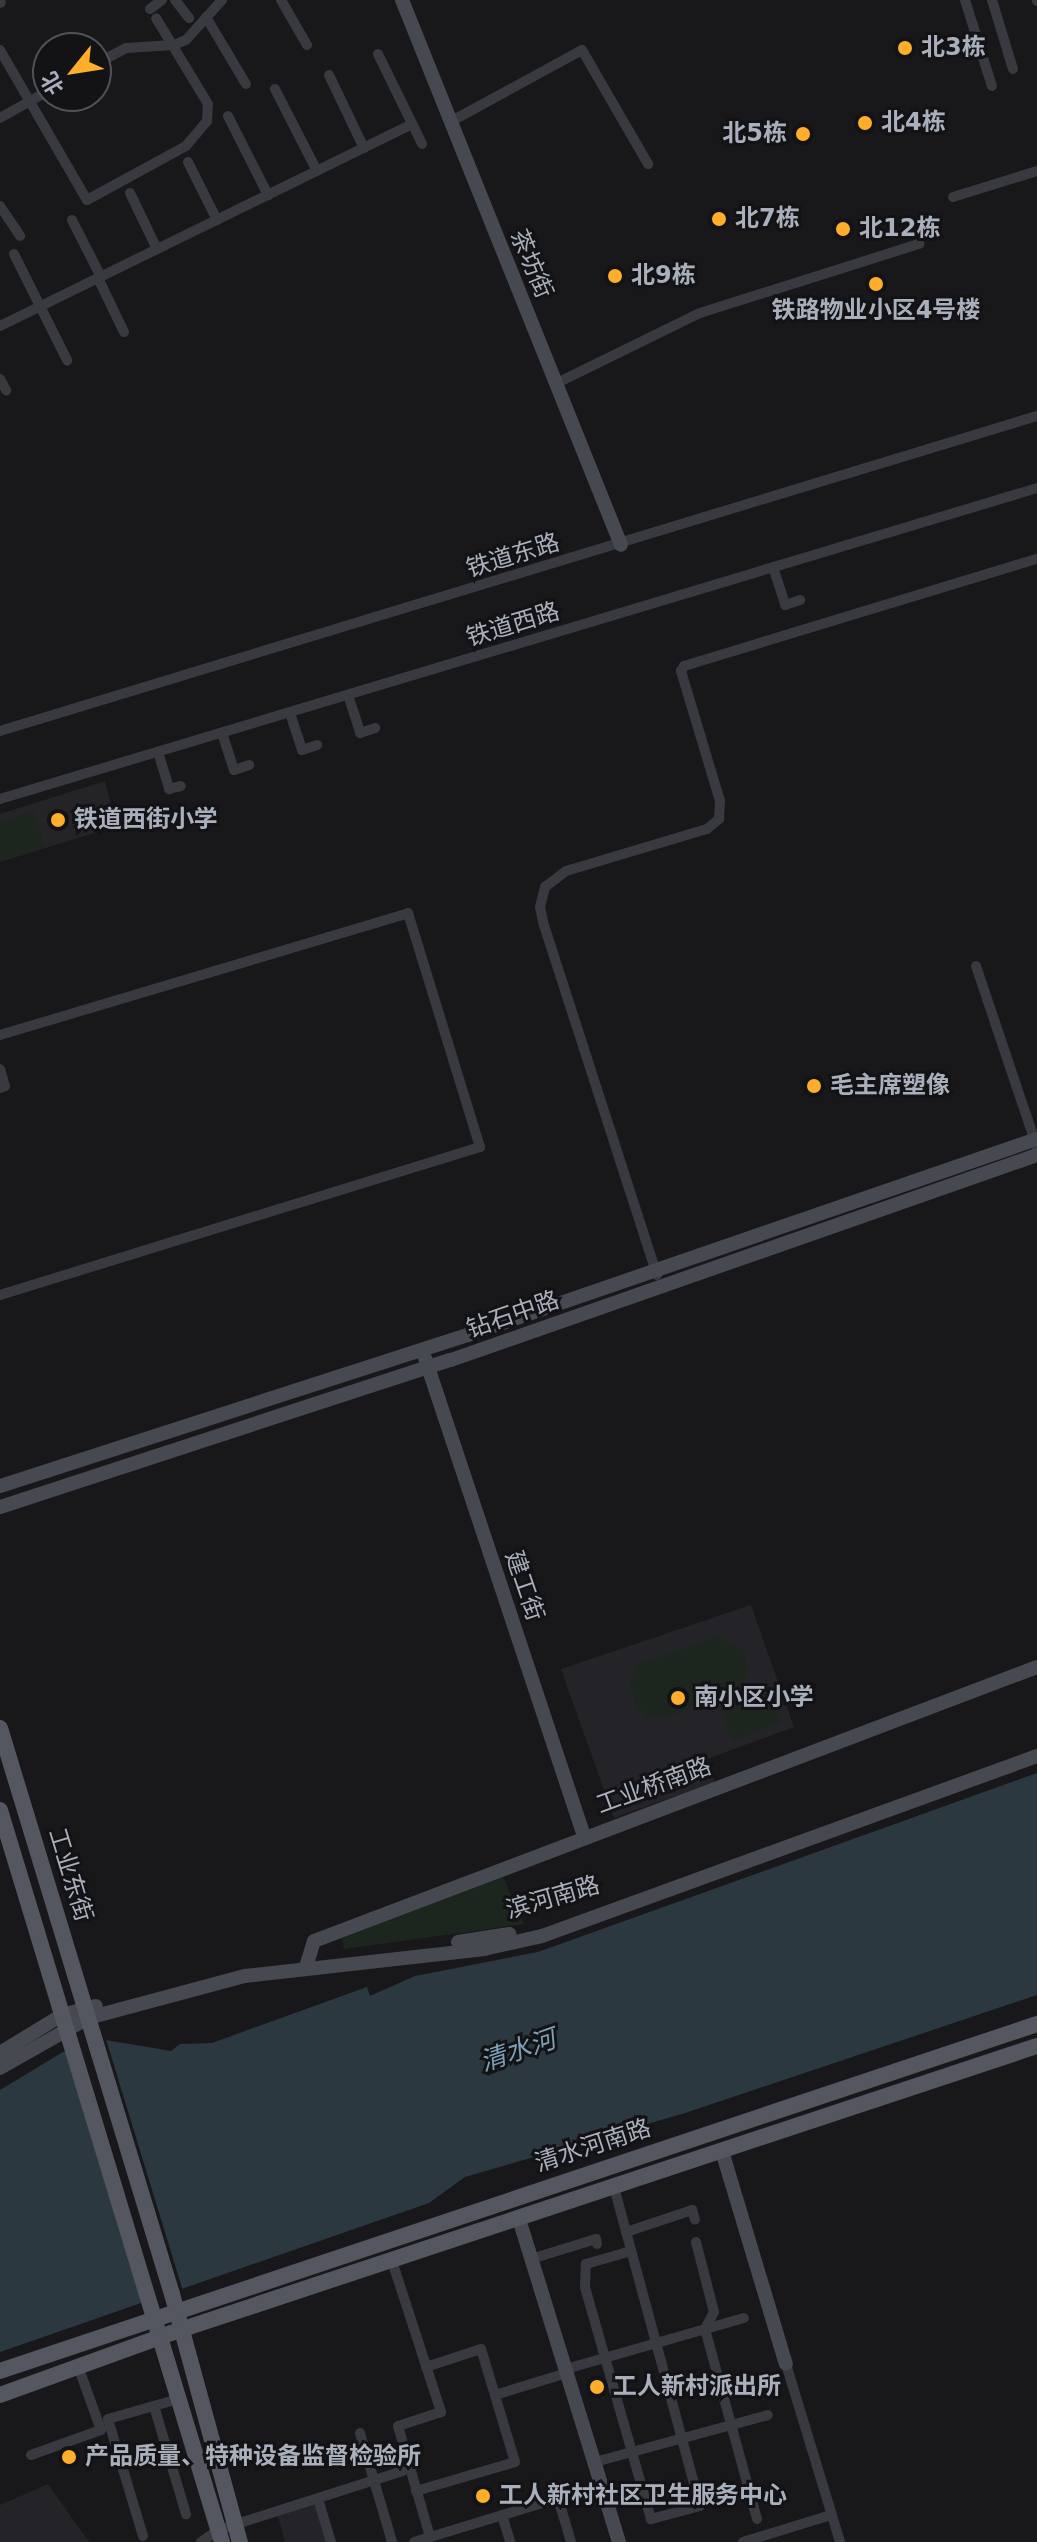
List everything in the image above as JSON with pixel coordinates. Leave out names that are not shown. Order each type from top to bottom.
[{"type":"main road","name":"茶坊街","points":[[402,0],[621,545]]},
{"type":"main road","name":"钻石中路","points":[[0,1486],[422,1350],[1036,1145]]},
{"type":"main road","name":"钻石中路","points":[[0,1507],[427,1367],[660,1286],[1036,1145]]},
{"type":"main road","name":"建工街","points":[[422,1350],[584,1836]]},
{"type":"main road","name":"工业桥南路","points":[[306,1963],[314,1941],[584,1836],[1037,1667]]},
{"type":"main road","name":"工业东街","points":[[0,1728],[174,2305],[170,2333]]},
{"type":"main road","name":"滨河南路","points":[[66,2029],[87,2013],[306,1963],[536,1930],[1037,1748]]},
{"type":"main road","name":"滨河南路","points":[[306,1963],[484,1949],[542,1936],[1037,1756]]},
{"type":"main road","name":"工业东街","points":[[0,1810],[7,1860],[66,2029],[149,2302],[170,2333]]},
{"type":"main road","name":"清水河南路","points":[[0,2371],[139,2322],[174,2305],[1037,2024]]},
{"type":"main road","points":[[0,2053],[66,2029]]},
{"type":"main road","points":[[0,2068],[66,2029]]},
{"type":"main road","name":"清水河南路","points":[[0,2395],[170,2333],[1037,2046]]},
{"type":"main road","points":[[722,2151],[786,2364]]},
{"type":"main road","points":[[519,2219],[619,2542]]},
{"type":"main road","points":[[139,2322],[149,2302]]},
{"type":"main road","points":[[188,2366],[192,2341],[212,2319]]},
{"type":"main road","points":[[170,2333],[188,2366],[238,2534]]},
{"type":"main road","points":[[170,2333],[171,2374],[220,2536]]},
{"type":"main road","points":[[135,2346],[157,2354],[171,2374]]},
{"type":"street","points":[[0,50],[87,200],[186,146],[202,130],[208,104],[153,14],[162,0]]},
{"type":"street","points":[[175,0],[189,18]]},
{"type":"street","points":[[112,55],[126,48],[174,45],[222,0]]},
{"type":"street","points":[[281,0],[307,45]]},
{"type":"street","points":[[965,0],[992,86]]},
{"type":"street","points":[[992,0],[1013,69]]},
{"type":"street","points":[[206,17],[246,84]]},
{"type":"street","points":[[450,122],[582,50],[648,164]]},
{"type":"street","points":[[378,54],[422,144]]},
{"type":"street","points":[[329,75],[364,148]]},
{"type":"street","points":[[275,89],[317,171]]},
{"type":"street","points":[[0,118],[32,99]]},
{"type":"street","points":[[228,116],[268,195]]},
{"type":"street","points":[[0,326],[412,124]]},
{"type":"street","points":[[188,162],[217,220]]},
{"type":"street","points":[[953,197],[1037,171]]},
{"type":"street","points":[[130,193],[157,249]]},
{"type":"street","points":[[0,206],[20,236]]},
{"type":"street","points":[[72,220],[124,332]]},
{"type":"street","points":[[557,383],[700,313],[919,244]]},
{"type":"street","points":[[14,254],[67,360]]},
{"type":"street","points":[[0,379],[6,390]]},
{"type":"street","name":"铁道东路","points":[[0,731],[621,545],[1037,416]]},
{"type":"street","name":"铁道西路","points":[[0,799],[1037,488]]},
{"type":"street","points":[[660,1286],[543,921],[540,907],[545,887],[566,871],[707,829],[719,819],[720,801],[681,671],[684,666],[1037,559]]},
{"type":"street","points":[[773,567],[785,605],[800,600]]},
{"type":"street","points":[[348,695],[360,733],[375,728]]},
{"type":"street","points":[[290,713],[302,750],[317,745]]},
{"type":"street","points":[[222,733],[234,770],[249,765]]},
{"type":"street","points":[[158,752],[169,789],[181,786]]},
{"type":"street","points":[[0,1035],[408,913],[480,1147],[0,1295]]},
{"type":"street","points":[[976,966],[1036,1145]]},
{"type":"street","points":[[0,1069],[5,1086],[0,1088]]},
{"type":"street","points":[[614,2187],[700,2506],[651,2519],[585,2287],[586,2264],[631,2251]]},
{"type":"street","points":[[626,2232],[692,2210],[695,2220]]},
{"type":"street","points":[[531,2259],[596,2239],[597,2244]]},
{"type":"street","points":[[696,2242],[714,2312],[705,2329],[757,2519]]},
{"type":"street","points":[[392,2261],[441,2412],[398,2426],[430,2537]]},
{"type":"street","points":[[495,2395],[605,2358],[744,2318]]},
{"type":"street","points":[[416,2491],[515,2462],[481,2349],[426,2367]]},
{"type":"street","points":[[786,2364],[840,2542]]},
{"type":"street","points":[[31,2455],[101,2430],[78,2366]]},
{"type":"street","points":[[143,2536],[108,2419],[178,2399]]},
{"type":"street","points":[[154,2406],[186,2514]]},
{"type":"street","points":[[595,2462],[768,2415]]},
{"type":"street","points":[[360,2433],[392,2542]]},
{"type":"street","points":[[201,2542],[238,2534],[318,2499],[403,2471]]},
{"type":"street","points":[[414,2542],[430,2537],[446,2537],[502,2515],[602,2485]]},
{"type":"street","points":[[558,2498],[571,2542]]},
{"type":"street","points":[[318,2499],[331,2542]]},
{"type":"street","points":[[502,2515],[510,2542]]},
{"type":"street","points":[[743,2542],[831,2515]]},
{"type":"shaded area","name":"铁道西街小学","points":[[105,781],[117,826],[0,862],[0,814]]},
{"type":"shaded area","points":[[34,811],[45,847],[0,861],[0,823]]},
{"type":"shaded area","name":"南小区小学","points":[[751,1605],[794,1727],[707,1759],[715,1782],[614,1818],[561,1669]]},
{"type":"shaded area","points":[[717,1636],[745,1652],[748,1675],[742,1686],[665,1718],[647,1716],[635,1704],[630,1681],[637,1665]]},
{"type":"shaded area","points":[[770,1693],[781,1722],[733,1741],[721,1712]]},
{"type":"shaded area","points":[[503,1877],[524,1924],[344,1949],[342,1938]]},
{"type":"shaded area","points":[[48,2484],[89,2542],[0,2542],[0,2505]]},
{"type":"shaded area","points":[[314,2502],[326,2542],[285,2542],[277,2513]]},
{"type":"water","name":"清水河","points":[[1037,1773],[1037,1995],[685,2113],[465,2177],[429,2203],[0,2352],[0,2090],[63,2052],[105,2040],[171,2051],[180,2044],[212,2043],[367,1987],[370,1996],[415,1976],[538,1952]]},
{"type":"pier","points":[[105,2036],[183,2291],[144,2303],[66,2048]]},
{"type":"place","name":"北3栋","points":[[905,48]]},
{"type":"place","name":"北4栋","points":[[865,123]]},
{"type":"place","name":"北5栋","points":[[803,134]]},
{"type":"place","name":"北7栋","points":[[719,219]]},
{"type":"place","name":"北12栋","points":[[843,229]]},
{"type":"place","name":"北9栋","points":[[615,276]]},
{"type":"place","name":"铁路物业小区4号楼","points":[[876,284]]},
{"type":"place","name":"铁道西街小学","points":[[58,820]]},
{"type":"place","name":"毛主席塑像","points":[[814,1086]]},
{"type":"place","name":"南小区小学","points":[[678,1698]]},
{"type":"place","name":"工人新村派出所","points":[[597,2387]]},
{"type":"place","name":"产品质量、特种设备监督检验所","points":[[69,2457]]},
{"type":"place","name":"工人新村社区卫生服务中心","points":[[483,2496]]}]
